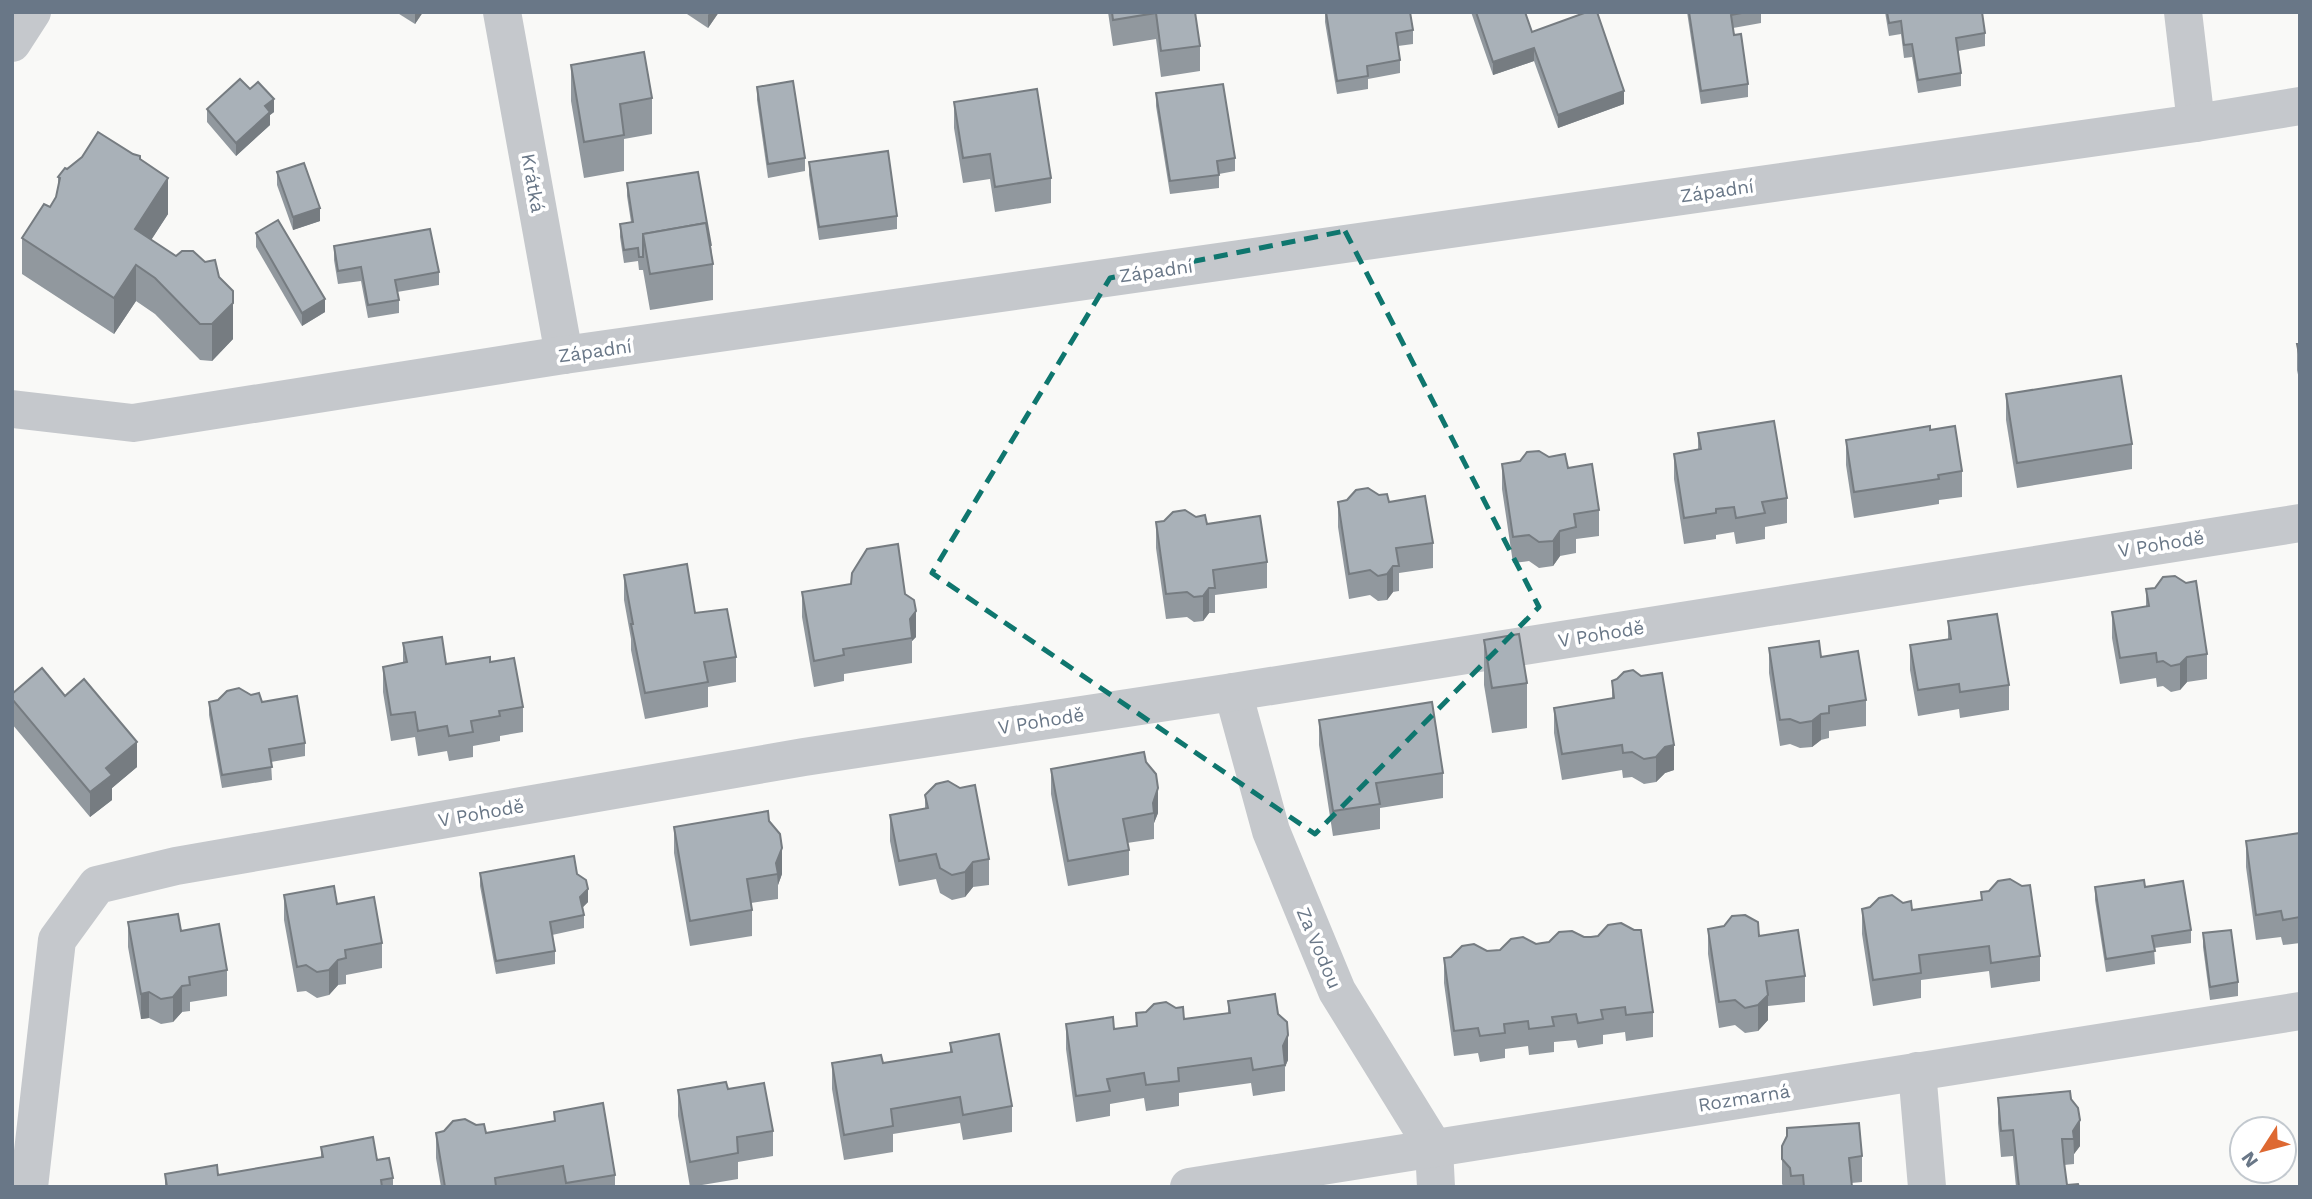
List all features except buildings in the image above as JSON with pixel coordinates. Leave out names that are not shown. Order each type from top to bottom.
[{"type":"street","points":[[12,43],[32,12]]},
{"type":"street","name":"Krátká","points":[[502,12],[564,355]]},
{"type":"street","points":[[2183,12],[2196,122]]},
{"type":"street","name":"Západní","points":[[12,409],[133,423],[564,355],[2300,106]]},
{"type":"street","name":"V Pohodě","points":[[29,1187],[57,940],[97,885],[176,866],[804,757],[2300,523]]},
{"type":"street","name":"Za Vodou","points":[[1233,692],[1271,831],[1337,991],[1434,1148],[1436,1187]]},
{"type":"street","name":"Rozmarná","points":[[1189,1187],[2300,1011]]},
{"type":"street","points":[[1917,1070],[1927,1187]]},
{"type":"highlighted area","points":[[1345,231],[1539,607],[1315,834],[932,573],[1110,278]]}]
